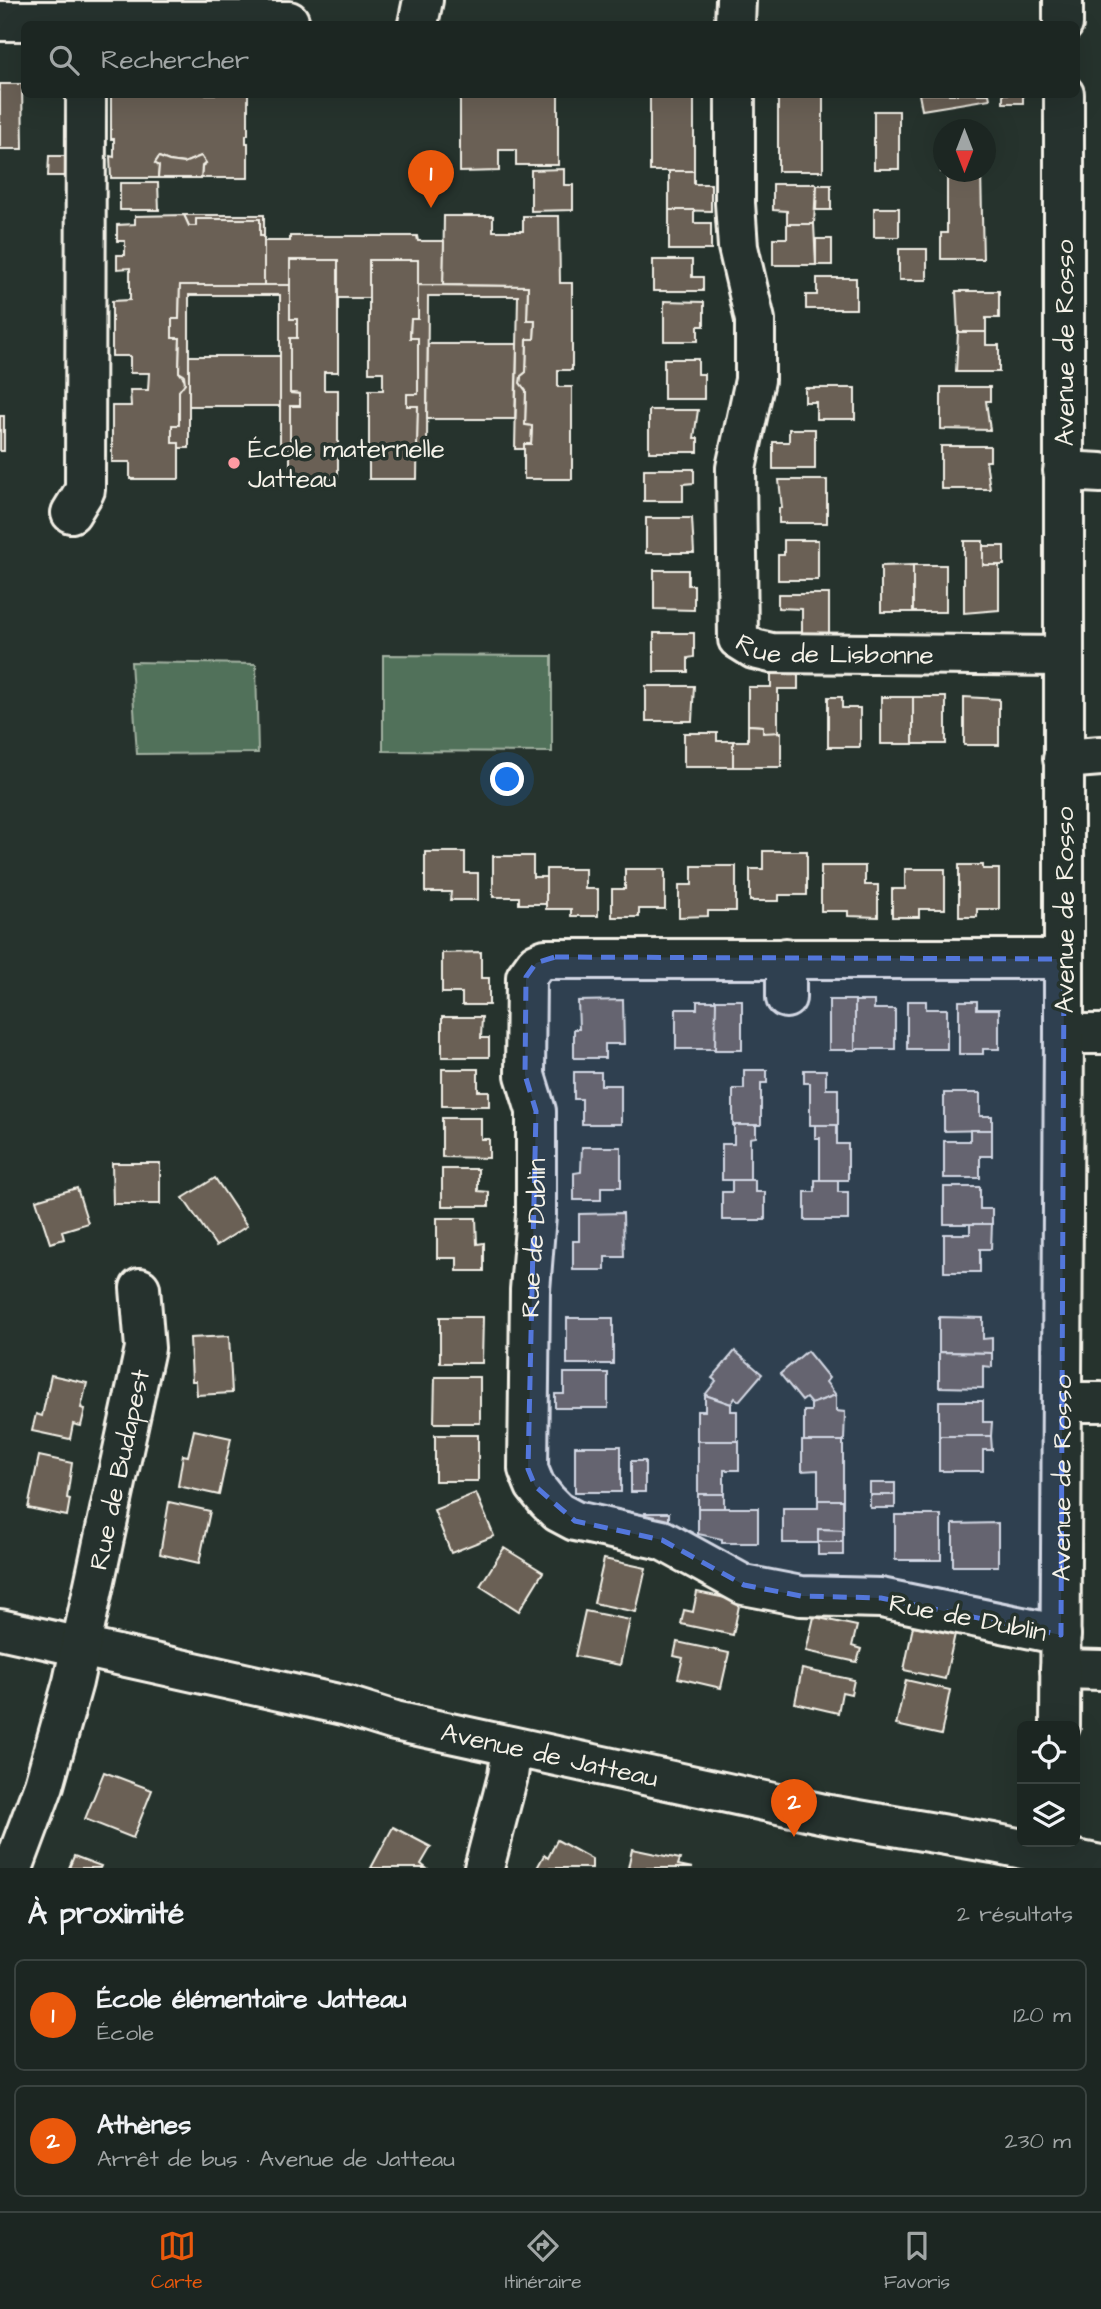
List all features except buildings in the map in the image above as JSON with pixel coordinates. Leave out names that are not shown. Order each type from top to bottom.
[{"type":"street","points":[[419,21],[423,0]]},
{"type":"street","points":[[735,21],[736,0]]},
{"type":"street","points":[[1063,0],[1063,21]]},
{"type":"street","points":[[0,21],[21,21]]},
{"type":"street","points":[[71,513],[85,490],[86,98]]},
{"type":"street","name":"Rue de Lisbonne","points":[[735,98],[735,203],[738,247],[755,320],[755,380],[736,468],[738,639],[754,649],[771,653],[1064,656]]},
{"type":"street","name":"Avenue de Rosso","points":[[1060,1721],[1062,1402],[1082,1034],[1064,959],[1063,98]]},
{"type":"street","points":[[1063,471],[1101,473]]},
{"type":"street","points":[[1063,759],[1101,756]]},
{"type":"street","points":[[786,958],[786,998]]},
{"type":"street","name":"Rue de Dublin","points":[[1060,1652],[881,1598],[802,1596],[744,1585],[662,1540],[575,1521],[558,1512],[535,1486],[528,1469],[530,1290],[536,1215],[536,1111],[525,1075],[526,977],[530,969],[545,959],[1064,959]]},
{"type":"street","name":"Rue de Budapest","points":[[13,1868],[44,1785],[74,1682],[145,1348],[140,1288]]},
{"type":"street","points":[[1062,1402],[1101,1402]]},
{"type":"street","name":"Avenue de Jatteau","points":[[0,1629],[347,1706],[395,1721],[829,1815],[991,1856],[1060,1849],[1101,1865]]},
{"type":"street","points":[[1060,1652],[1101,1670]]},
{"type":"street","points":[[484,1868],[508,1776],[512,1747]]},
{"type":"highlighted area","points":[[555,957],[1064,959],[1061,1635],[881,1598],[801,1596],[744,1585],[662,1540],[575,1521],[535,1486],[528,1469],[536,1111],[525,1075],[526,977],[536,963]]},
{"type":"green space","points":[[383,655],[552,656],[552,752],[383,751]]},
{"type":"green space","points":[[131,662],[256,664],[258,753],[137,754]]},
{"type":"place","name":"École élémentaire Jatteau","points":[[431,208]]},
{"type":"place","name":"École maternelle Jatteau","points":[[234,463]]},
{"type":"place","name":"Athènes","points":[[794,1837]]}]
